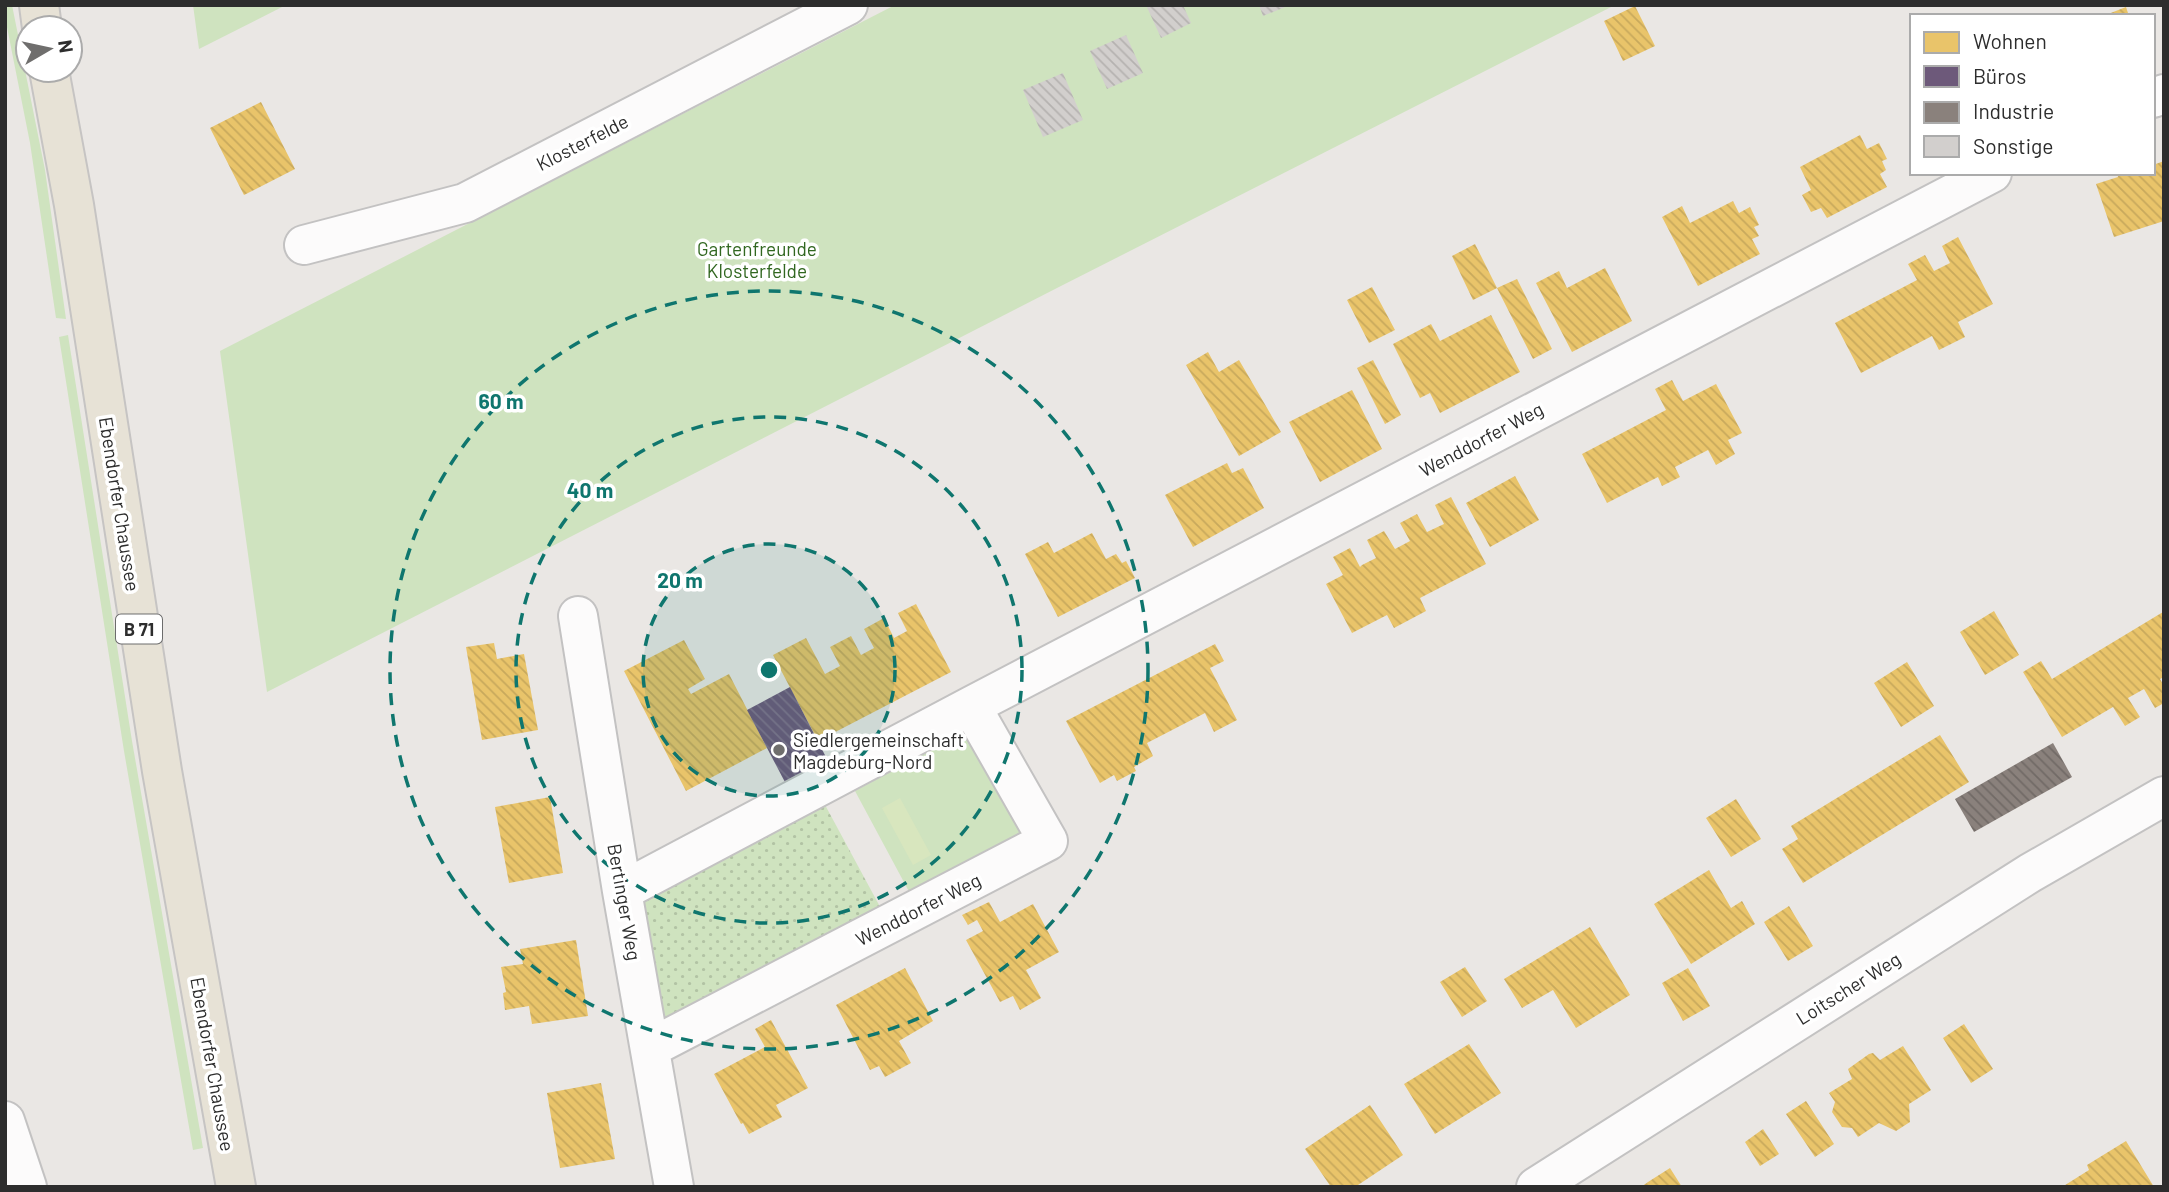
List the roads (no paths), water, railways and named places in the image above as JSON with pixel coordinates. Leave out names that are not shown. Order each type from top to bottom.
[{"type":"main road","name":"Ebendorfer Chaussee","points":[[52,84],[74,205],[162,771],[236,1187]]},
{"type":"street","name":"Klosterfelde","points":[[304,244],[465,203],[848,5]]},
{"type":"street","name":"Wenddorfer Weg","points":[[622,891],[1988,175]]},
{"type":"street","name":"Bertinger Weg","points":[[578,616],[622,891],[674,1187]]},
{"type":"street","name":"Wenddorfer Weg","points":[[650,1048],[1048,841],[971,706]]},
{"type":"street","name":"Loitscher Weg","points":[[1536,1187],[2030,873],[2164,796]]},
{"type":"street","points":[[5,1121],[27,1187]]},
{"type":"place","name":"Siedlergemeinschaft Magdeburg-Nord","points":[[779,750]]},
{"type":"park label","name":"Gartenfreunde Klosterfelde","points":[[757,259]]}]
